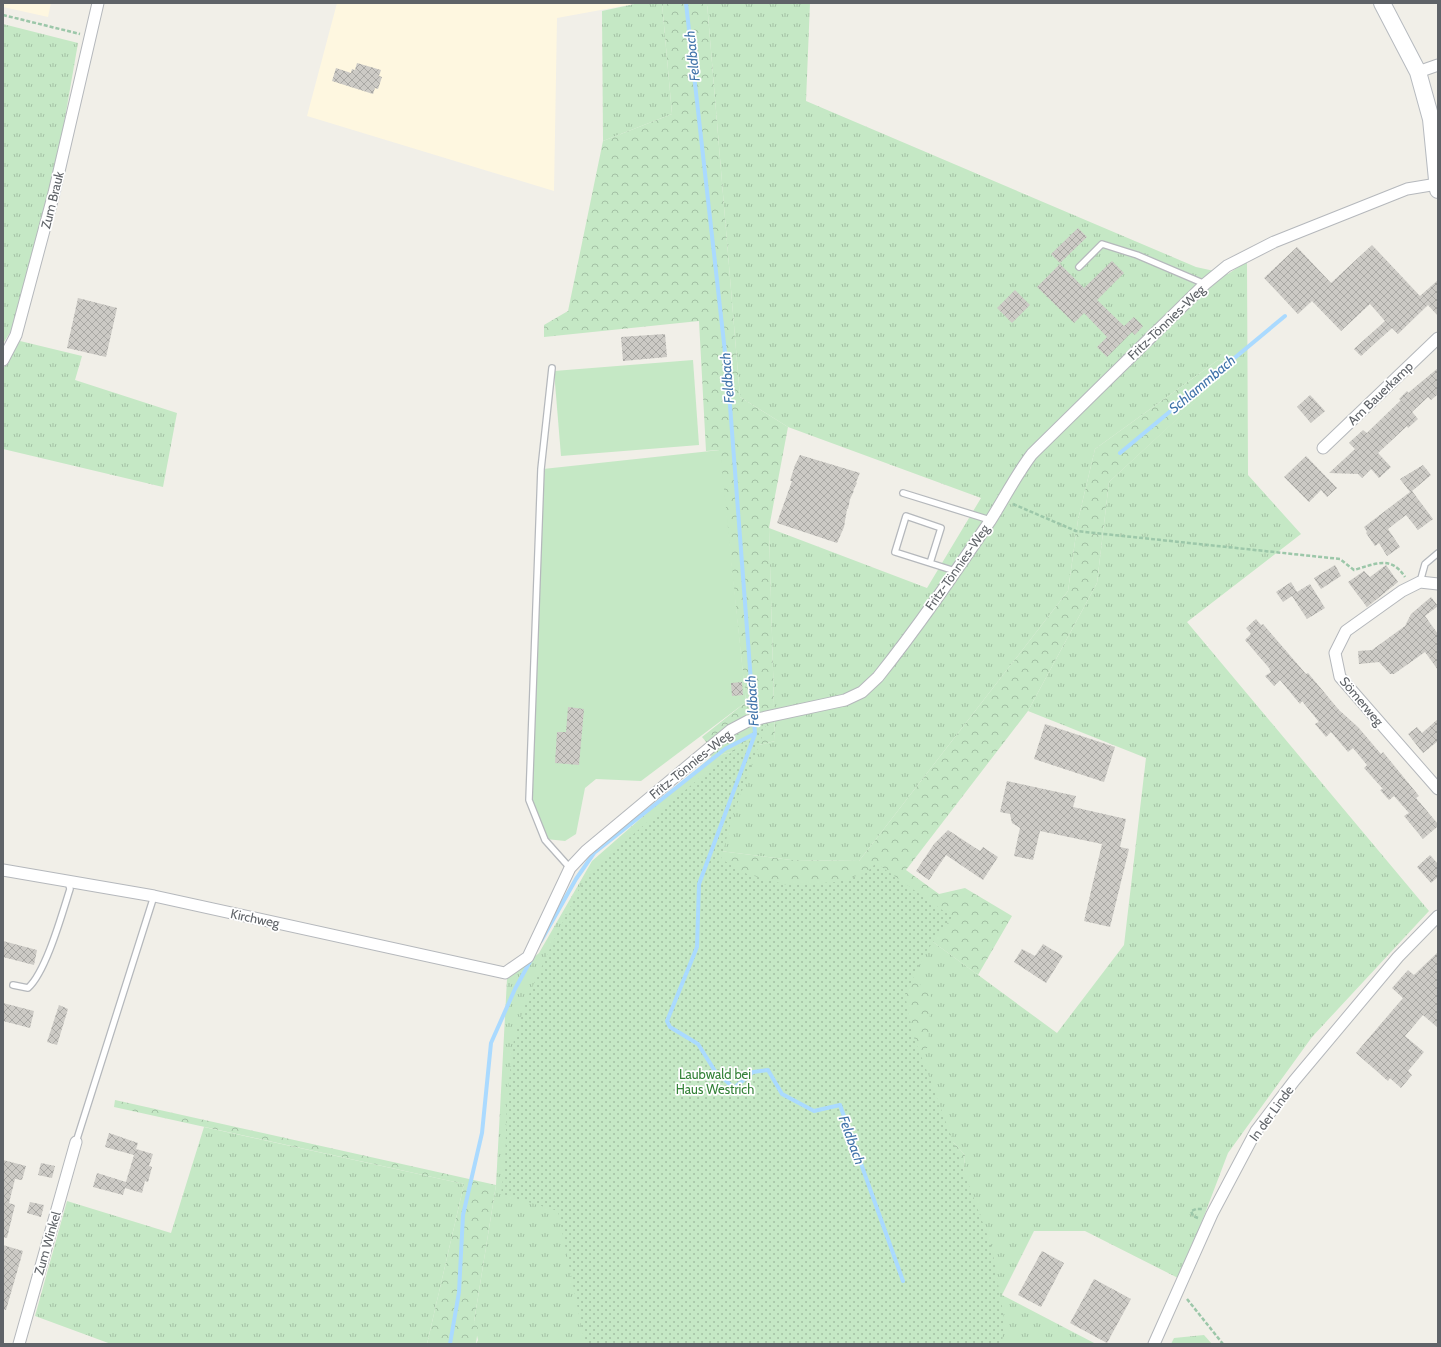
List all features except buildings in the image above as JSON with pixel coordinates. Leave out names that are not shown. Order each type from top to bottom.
[{"type":"street","name":"Zum Brauk","points":[[3,360],[16,335],[52,201],[98,3]]},
{"type":"street","points":[[1382,3],[1418,72],[1431,120],[1438,187]]},
{"type":"street","points":[[1418,72],[1438,65]]},
{"type":"street","name":"Fritz-Tönnies-Weg","points":[[505,973],[528,957],[570,868],[586,851],[706,749],[731,730],[753,720],[838,702],[862,692],[895,656],[990,520],[1002,502],[1016,475],[1032,454],[1205,284],[1227,266],[1274,242],[1407,189],[1438,187]]},
{"type":"street","name":"Am Bauerkamp","points":[[1323,448],[1438,338]]},
{"type":"street","points":[[1420,582],[1438,584]]},
{"type":"street","name":"Sömerweg","points":[[1420,582],[1409,587],[1346,631],[1335,653],[1340,677],[1438,789]]},
{"type":"street","name":"Kirchweg","points":[[3,870],[154,896],[505,973]]},
{"type":"street","name":"In der Linde","points":[[1154,1344],[1222,1193],[1256,1131],[1299,1075],[1398,957],[1438,916]]},
{"type":"street","name":"Zum Winkel","points":[[19,1344],[76,1142]]},
{"type":"lane","points":[[1078,267],[1102,244],[1137,255],[1205,284]]},
{"type":"lane","points":[[552,368],[541,469],[529,800],[545,840],[570,868]]},
{"type":"lane","points":[[903,493],[990,520]]},
{"type":"lane","points":[[930,563],[941,528],[906,516],[895,552],[955,571]]},
{"type":"lane","points":[[1420,582],[1425,564],[1438,553]]},
{"type":"lane","points":[[13,985],[28,988],[33,983],[39,972],[70,889],[68,881]]},
{"type":"lane","points":[[76,1142],[154,896]]},
{"type":"path","points":[[3,15],[90,36]]},
{"type":"path","points":[[1002,502],[1013,504],[1076,531],[1340,559],[1354,570],[1383,562],[1397,567],[1405,576],[1409,587]]},
{"type":"path","points":[[1179,1290],[1223,1344]]},
{"type":"shaded area","points":[[3,3],[51,3],[48,17],[3,7]]},
{"type":"shaded area","points":[[337,3],[639,3],[557,18],[554,191],[307,116]]},
{"type":"green space","points":[[639,3],[662,3],[672,114],[603,141],[602,11]]},
{"type":"green space","points":[[662,3],[707,3],[740,397],[788,427],[769,528],[775,741],[711,757],[712,749],[702,737],[746,702],[719,450],[706,451],[699,321],[544,337],[544,325],[568,311],[603,141],[672,114]]},
{"type":"green space","points":[[707,3],[810,3],[806,101],[1196,267],[1228,274],[1247,261],[1248,475],[1301,534],[1187,622],[1429,911],[1312,1037],[1228,1153],[1180,1279],[1085,1231],[1034,1231],[1002,1295],[1096,1344],[956,1344],[953,1290],[965,1155],[906,1091],[879,955],[910,925],[1057,1033],[1124,945],[1146,758],[1028,711],[1097,583],[1109,482],[1238,362],[1218,360],[1095,449],[1078,520],[1068,591],[859,861],[791,860],[720,851],[830,1344],[476,1344],[478,1340],[474,1322],[496,1185],[507,979],[539,953],[592,861],[711,757],[775,741],[769,528],[927,588],[981,498],[788,427],[740,397]]},
{"type":"green space","points":[[3,24],[78,43],[52,193],[11,331],[4,342]]},
{"type":"green space","points":[[20,341],[82,356],[75,380],[177,413],[163,487],[3,449],[3,369]]},
{"type":"green space","points":[[693,360],[699,445],[561,456],[554,371]]},
{"type":"green space","points":[[1218,360],[1239,362],[1109,482],[1097,583],[1028,711],[906,870],[939,894],[965,888],[1012,916],[978,975],[910,925],[879,956],[931,992],[928,1046],[906,1091],[965,1155],[953,1290],[681,905],[720,851],[791,860],[859,861],[1068,591],[1078,520],[1095,449]]},
{"type":"green space","points":[[720,450],[746,702],[641,781],[596,779],[585,788],[576,834],[565,841],[546,839],[532,800],[543,469]]},
{"type":"green space","name":"Laubwald bei Haus Westrich","points":[[766,726],[732,818],[721,859],[747,874],[787,885],[837,882],[866,873],[876,863],[952,917],[925,953],[905,995],[913,1035],[992,1248],[1004,1318],[1002,1344],[585,1344],[558,1211],[501,1194],[505,1163],[507,1097],[514,1039],[526,1001],[582,883],[598,864],[715,765]]},
{"type":"green space","points":[[115,1100],[496,1185],[474,1322],[478,1328],[476,1344],[427,1344],[464,1184],[114,1107]]},
{"type":"green space","points":[[204,1127],[464,1184],[427,1344],[111,1344],[35,1316],[67,1201],[171,1233]]},
{"type":"green space","points":[[1204,1335],[1212,1344],[1171,1344],[1174,1338]]},
{"type":"waterway","name":"Feldbach","points":[[686,3],[728,379],[755,734],[699,884],[697,947],[667,1021],[670,1027],[698,1044],[715,1071],[734,1088],[753,1072],[768,1070],[782,1094],[814,1111],[840,1105],[903,1281]]},
{"type":"waterway","name":"Schlammbach","points":[[1120,453],[1285,316]]},
{"type":"waterway","points":[[541,941],[576,879],[594,853],[725,749],[754,734]]},
{"type":"waterway","points":[[450,1344],[459,1292],[463,1215],[482,1133],[491,1043],[515,989],[532,958]]}]
